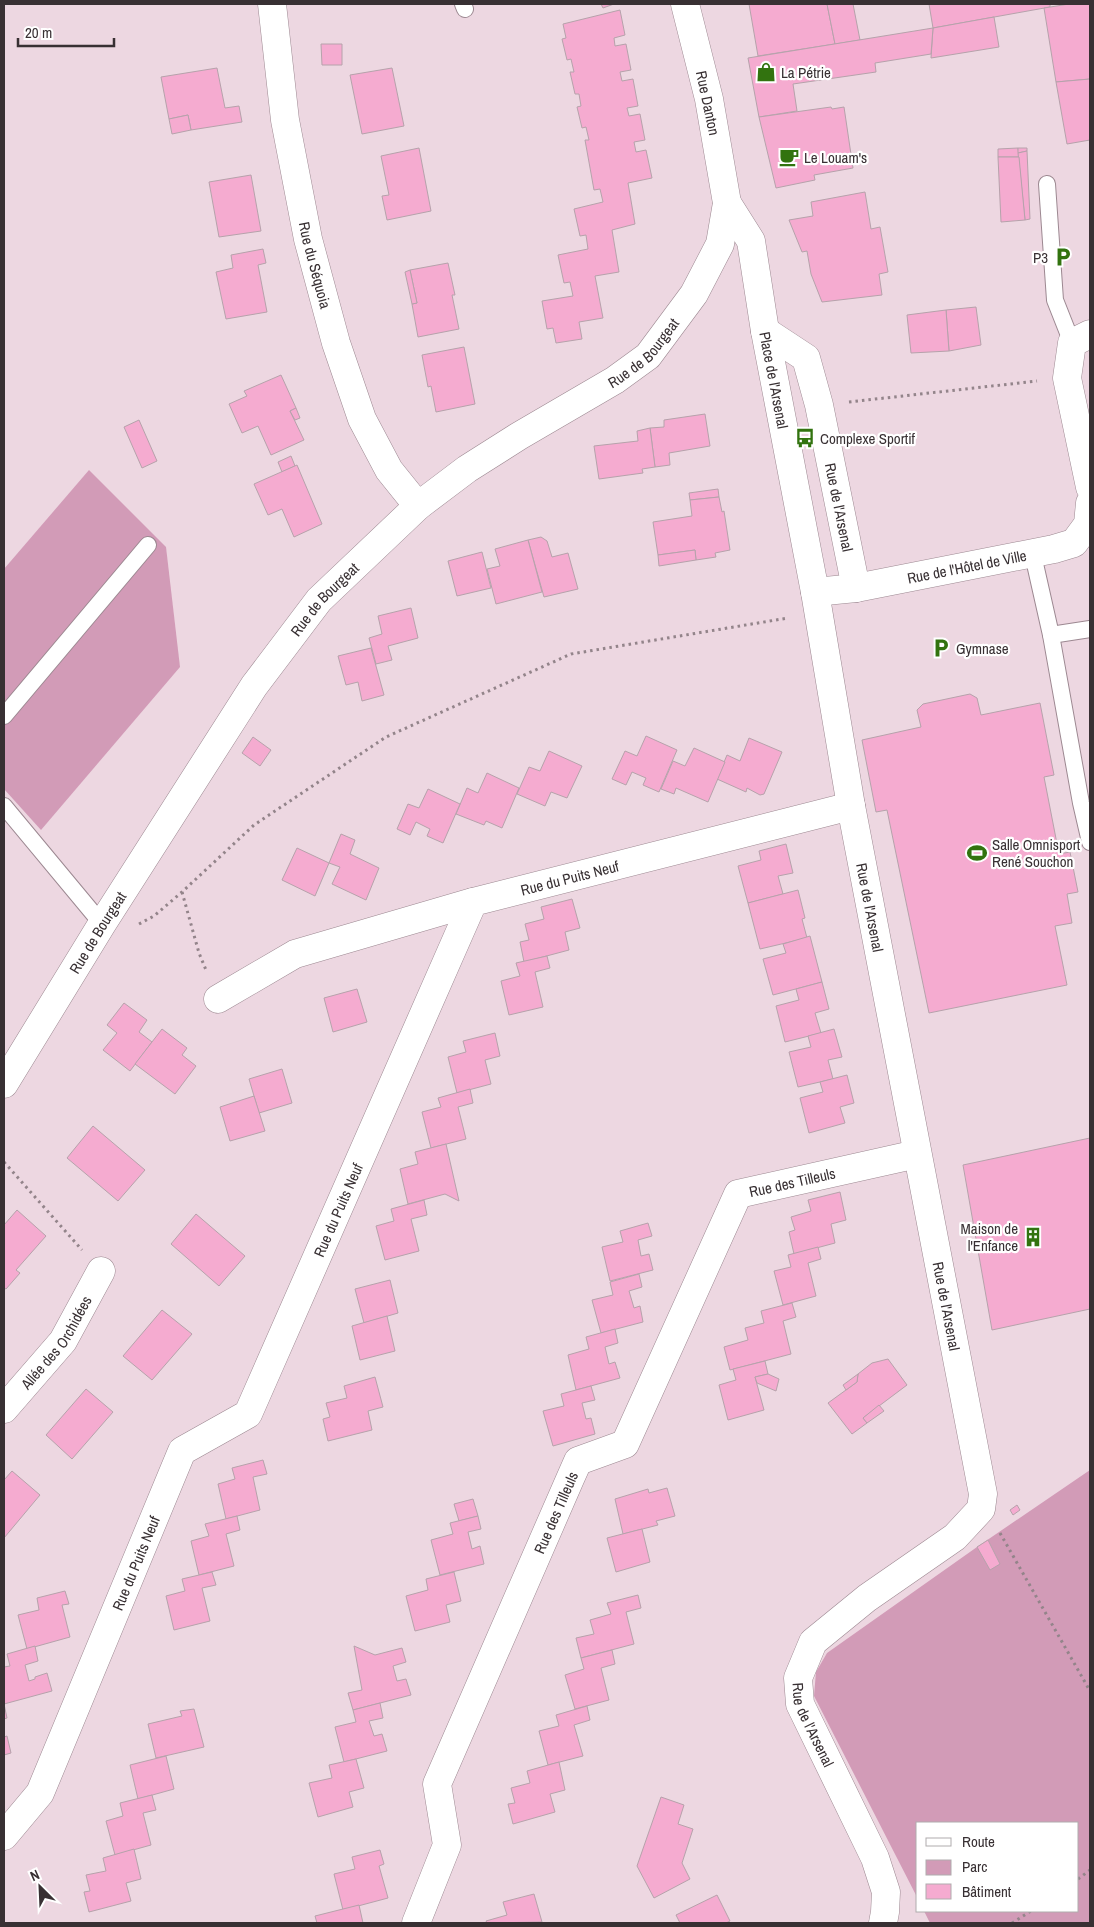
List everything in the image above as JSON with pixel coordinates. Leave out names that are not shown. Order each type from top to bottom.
[{"type":"street","name":"Rue du Séquoia","points":[[272,4],[285,120],[308,239],[336,343],[362,418],[389,470],[418,506]]},
{"type":"street","name":"Rue Danton","points":[[685,4],[709,99],[726,203]]},
{"type":"street","name":"Rue de Bourgeat","points":[[4,1084],[102,924],[254,686],[319,600],[418,506],[467,469],[615,380],[648,356],[694,294],[716,252],[720,244],[726,203]]},
{"type":"street","name":"Place de l'Arsenal","points":[[726,203],[751,241],[765,331],[817,602]]},
{"type":"street","name":"Rue de l'Arsenal","points":[[765,331],[806,358],[819,405],[856,588]]},
{"type":"street","points":[[1081,339],[1067,378],[1090,486]]},
{"type":"street","name":"Rue de l'Hôtel de Ville","points":[[817,602],[856,588],[1033,555],[1074,543],[1088,524],[1090,503]]},
{"type":"street","name":"Rue de l'Arsenal","points":[[817,602],[851,806],[983,1494],[981,1509],[955,1537],[867,1598],[813,1642],[798,1678],[800,1704],[875,1858],[886,1892],[883,1923]]},
{"type":"street","name":"Rue du Puits Neuf","points":[[4,1836],[40,1793],[182,1451],[248,1414],[473,902],[851,806]]},
{"type":"street","points":[[218,999],[295,954],[473,902]]},
{"type":"street","name":"Rue des Tilleuls","points":[[416,1923],[447,1845],[437,1784],[566,1488],[578,1461],[625,1444],[738,1194],[917,1154]]},
{"type":"street","name":"Allée des Orchidées","points":[[4,1409],[63,1340],[100,1271]]},
{"type":"lane","points":[[1047,184],[1056,300],[1081,339]]},
{"type":"lane","points":[[4,716],[148,546]]},
{"type":"lane","points":[[1033,555],[1090,842]]},
{"type":"lane","points":[[1050,634],[1090,629]]},
{"type":"lane","points":[[4,806],[102,924]]},
{"type":"path","points":[[819,405],[1067,378]]},
{"type":"path","points":[[102,924],[123,934],[154,916],[254,825],[386,737],[571,654],[817,602]]},
{"type":"path","points":[[182,892],[199,953]]},
{"type":"path","points":[[4,1162],[100,1271]]},
{"type":"path","points":[[981,1509],[999,1532],[1090,1691]]},
{"type":"path","points":[[1079,1878],[1090,1870]]},
{"type":"path","points":[[1012,1923],[1029,1912]]},
{"type":"green space","points":[[89,470],[166,547],[180,667],[41,830],[4,789],[4,569]]},
{"type":"green space","points":[[1090,1470],[1090,1923],[930,1923],[924,1912],[1079,1912],[1079,1822],[916,1822],[916,1895],[814,1696],[816,1672],[827,1653]]},
{"type":"building","points":[[601,4],[614,4],[603,8]]},
{"type":"building","points":[[749,4],[827,4],[835,44],[758,56]]},
{"type":"building","points":[[827,4],[853,4],[860,40],[835,44]]},
{"type":"building","points":[[929,4],[1050,4],[1050,7],[933,28]]},
{"type":"building","points":[[1069,4],[1090,4],[1090,79],[1056,82],[1044,8]]},
{"type":"building","points":[[620,10],[625,35],[614,38],[615,46],[626,44],[631,70],[620,72],[622,81],[633,79],[638,106],[627,108],[629,116],[640,114],[645,140],[634,142],[636,152],[646,150],[652,178],[628,183],[635,224],[612,230],[619,272],[595,276],[603,318],[579,322],[582,339],[556,343],[553,328],[547,329],[542,301],[573,296],[570,282],[564,283],[558,255],[588,249],[586,235],[580,236],[574,209],[603,202],[600,189],[594,190],[585,140],[589,140],[586,127],[582,128],[577,107],[581,106],[579,94],[575,94],[570,72],[574,72],[571,59],[567,60],[562,39],[566,38],[563,24]]},
{"type":"building","points":[[994,17],[999,47],[931,58],[933,28]]},
{"type":"building","points":[[933,28],[931,54],[875,63],[876,72],[793,84],[797,111],[759,117],[748,58]]},
{"type":"building","points":[[321,44],[342,44],[342,65],[322,65]]},
{"type":"building","points":[[217,68],[225,108],[239,106],[242,122],[191,130],[188,115],[169,119],[161,77]]},
{"type":"building","points":[[392,68],[404,126],[362,134],[350,75]]},
{"type":"building","points":[[1090,79],[1090,140],[1067,144],[1056,82]]},
{"type":"building","points":[[831,107],[832,109],[844,107],[853,168],[814,175],[815,180],[776,188],[759,117]]},
{"type":"building","points":[[188,115],[191,130],[172,134],[169,119]]},
{"type":"building","points":[[419,148],[431,211],[387,220],[382,196],[389,195],[381,156]]},
{"type":"building","points":[[1018,148],[1019,157],[998,157],[998,149]]},
{"type":"building","points":[[1018,148],[1027,148],[1027,151],[1018,153]]},
{"type":"building","points":[[1027,151],[1030,219],[1025,220],[1018,153]]},
{"type":"building","points":[[998,157],[1019,157],[1025,220],[1001,222]]},
{"type":"building","points":[[251,175],[261,231],[219,237],[209,182]]},
{"type":"building","points":[[865,192],[871,229],[880,227],[888,272],[879,274],[882,295],[822,302],[811,274],[807,251],[802,252],[789,220],[813,216],[811,202]]},
{"type":"building","points":[[263,249],[266,263],[258,265],[267,312],[226,319],[216,272],[233,268],[231,255]]},
{"type":"building","points":[[448,263],[455,295],[452,295],[459,329],[418,337],[412,304],[417,303],[410,270]]},
{"type":"building","points":[[410,270],[417,303],[412,304],[405,272]]},
{"type":"building","points":[[976,307],[981,345],[949,351],[946,310]]},
{"type":"building","points":[[946,310],[949,351],[911,353],[907,315]]},
{"type":"building","points":[[464,347],[475,404],[436,412],[431,386],[428,387],[422,355]]},
{"type":"building","points":[[281,375],[296,408],[290,411],[304,440],[271,455],[258,426],[242,433],[229,404],[247,396],[244,391]]},
{"type":"building","points":[[296,408],[300,418],[295,420],[290,411]]},
{"type":"building","points":[[705,414],[710,446],[669,453],[670,465],[655,467],[650,428],[664,427],[664,420]]},
{"type":"building","points":[[139,420],[157,461],[142,468],[124,427]]},
{"type":"building","points":[[650,428],[655,467],[642,469],[643,473],[599,479],[594,446],[638,441],[637,431]]},
{"type":"building","points":[[291,456],[295,466],[282,472],[278,462]]},
{"type":"building","points":[[297,465],[322,524],[294,537],[282,509],[268,515],[254,484]]},
{"type":"building","points":[[718,489],[719,497],[690,500],[689,493]]},
{"type":"building","points":[[719,497],[722,512],[724,511],[730,550],[715,553],[716,557],[696,560],[695,550],[658,555],[653,522],[692,516],[690,500]]},
{"type":"building","points":[[541,537],[547,541],[552,557],[568,553],[578,589],[544,597],[528,540]]},
{"type":"building","points":[[528,540],[542,592],[496,604],[487,569],[500,566],[495,549]]},
{"type":"building","points":[[695,550],[696,560],[659,566],[658,555]]},
{"type":"building","points":[[482,552],[491,588],[457,596],[448,561]]},
{"type":"building","points":[[411,608],[418,638],[388,646],[392,660],[376,664],[369,638],[382,634],[378,616]]},
{"type":"building","points":[[371,648],[384,695],[362,701],[358,682],[346,685],[338,656]]},
{"type":"building","name":"Salle Omnisport René Souchon","points":[[970,694],[977,698],[981,715],[1040,703],[1054,775],[1044,777],[1059,854],[1070,852],[1078,892],[1067,894],[1072,923],[1055,926],[1067,985],[929,1013],[887,810],[876,812],[862,740],[921,727],[917,710],[923,704]]},
{"type":"building","points":[[646,736],[677,750],[659,792],[643,785],[646,778],[632,772],[626,785],[612,779],[625,751],[637,756]]},
{"type":"building","points":[[253,737],[271,750],[260,766],[242,753]]},
{"type":"building","points":[[749,738],[782,752],[764,794],[760,795],[747,788],[746,792],[717,779],[727,755],[740,761]]},
{"type":"building","points":[[694,748],[725,762],[708,802],[676,788],[674,794],[661,789],[673,761],[685,766]]},
{"type":"building","points":[[549,751],[582,766],[567,798],[551,792],[545,806],[517,794],[529,767],[540,771]]},
{"type":"building","points":[[487,773],[519,788],[502,828],[486,821],[484,825],[456,814],[467,788],[478,793]]},
{"type":"building","points":[[428,789],[460,804],[443,843],[427,836],[430,829],[416,822],[410,835],[397,829],[408,804],[419,808]]},
{"type":"building","points":[[341,834],[355,840],[350,854],[379,868],[366,900],[332,884],[340,867],[329,863]]},
{"type":"building","points":[[786,844],[793,873],[778,876],[783,894],[748,903],[738,866],[761,860],[759,851]]},
{"type":"building","points":[[297,848],[329,863],[315,896],[282,880]]},
{"type":"building","points":[[798,890],[805,918],[802,919],[807,938],[760,949],[748,903]]},
{"type":"building","points":[[572,899],[580,928],[565,932],[569,950],[524,962],[520,942],[529,940],[525,924],[544,919],[541,907]]},
{"type":"building","points":[[810,936],[822,982],[773,995],[763,959],[786,953],[783,944]]},
{"type":"building","points":[[547,956],[550,968],[535,972],[543,1007],[509,1015],[501,981],[520,976],[516,963]]},
{"type":"building","points":[[822,982],[829,1009],[815,1013],[821,1033],[785,1042],[776,1006],[799,1000],[796,989]]},
{"type":"building","points":[[357,989],[367,1022],[333,1032],[324,998]]},
{"type":"building","points":[[124,1003],[147,1020],[139,1032],[152,1042],[130,1071],[103,1050],[117,1033],[107,1025]]},
{"type":"building","points":[[162,1029],[187,1048],[182,1055],[196,1066],[175,1094],[135,1064]]},
{"type":"building","points":[[834,1029],[842,1057],[828,1060],[833,1079],[798,1087],[789,1052],[811,1047],[808,1036]]},
{"type":"building","points":[[495,1033],[500,1056],[485,1060],[491,1084],[457,1093],[448,1057],[466,1052],[463,1041]]},
{"type":"building","points":[[282,1069],[292,1103],[259,1113],[249,1079]]},
{"type":"building","points":[[847,1075],[854,1103],[840,1107],[845,1123],[809,1133],[800,1098],[823,1092],[820,1082]]},
{"type":"building","points":[[470,1089],[473,1103],[458,1107],[466,1139],[431,1148],[422,1112],[441,1107],[438,1098]]},
{"type":"building","points":[[254,1096],[265,1131],[230,1141],[220,1107]]},
{"type":"building","points":[[93,1126],[145,1170],[118,1201],[67,1158]]},
{"type":"building","name":"Maison de l'Enfance","points":[[1090,1138],[1090,1309],[992,1330],[963,1165]]},
{"type":"building","points":[[446,1144],[459,1201],[445,1194],[408,1204],[400,1169],[418,1164],[415,1152]]},
{"type":"building","points":[[840,1192],[846,1220],[831,1224],[835,1243],[794,1254],[789,1232],[795,1230],[791,1217],[811,1211],[808,1200]]},
{"type":"building","points":[[424,1200],[427,1215],[411,1219],[419,1251],[385,1260],[376,1226],[394,1221],[391,1209]]},
{"type":"building","points":[[17,1210],[46,1236],[16,1270],[20,1273],[6,1289],[4,1288],[4,1225]]},
{"type":"building","points":[[196,1214],[245,1256],[219,1286],[171,1244]]},
{"type":"building","points":[[648,1223],[652,1236],[638,1240],[641,1256],[649,1254],[653,1270],[610,1281],[602,1247],[623,1242],[620,1231]]},
{"type":"building","points":[[818,1247],[821,1259],[808,1263],[816,1296],[783,1305],[774,1271],[791,1267],[788,1255]]},
{"type":"building","points":[[639,1274],[642,1287],[629,1291],[634,1308],[640,1306],[643,1322],[601,1333],[592,1300],[613,1295],[610,1282]]},
{"type":"building","points":[[390,1280],[398,1313],[364,1323],[355,1289]]},
{"type":"building","points":[[792,1303],[796,1317],[783,1321],[791,1354],[730,1370],[724,1347],[748,1340],[745,1328],[764,1323],[761,1311]]},
{"type":"building","points":[[162,1310],[192,1334],[152,1380],[123,1356]]},
{"type":"building","points":[[387,1316],[395,1351],[360,1360],[352,1326]]},
{"type":"building","points":[[615,1329],[618,1343],[605,1347],[609,1364],[615,1362],[620,1378],[576,1390],[568,1355],[589,1349],[586,1337]]},
{"type":"building","points":[[888,1359],[907,1385],[863,1418],[867,1423],[852,1434],[828,1403],[857,1382],[858,1374],[872,1363]]},
{"type":"building","points":[[765,1361],[768,1374],[755,1377],[764,1410],[728,1420],[719,1385],[736,1380],[733,1369]]},
{"type":"building","points":[[768,1374],[779,1379],[776,1391],[757,1383],[755,1377]]},
{"type":"building","points":[[858,1374],[857,1382],[846,1390],[843,1385]]},
{"type":"building","points":[[375,1377],[383,1407],[368,1411],[372,1430],[328,1441],[323,1419],[330,1417],[326,1403],[347,1398],[344,1386]]},
{"type":"building","points":[[591,1386],[595,1400],[582,1403],[586,1419],[591,1418],[595,1434],[553,1446],[543,1411],[564,1406],[561,1394]]},
{"type":"building","points":[[86,1389],[113,1412],[72,1459],[46,1435]]},
{"type":"building","points":[[879,1405],[884,1411],[867,1423],[863,1418]]},
{"type":"building","points":[[263,1460],[267,1474],[253,1477],[260,1510],[226,1519],[218,1484],[235,1479],[232,1468]]},
{"type":"building","points":[[12,1471],[40,1495],[4,1538],[4,1480]]},
{"type":"building","points":[[667,1488],[675,1516],[656,1521],[658,1525],[623,1534],[615,1499],[648,1489],[649,1493]]},
{"type":"building","points":[[473,1499],[478,1516],[459,1521],[454,1504]]},
{"type":"building","points":[[1017,1505],[1020,1510],[1013,1515],[1010,1510]]},
{"type":"building","points":[[237,1516],[240,1530],[226,1534],[234,1566],[199,1575],[191,1541],[209,1536],[205,1524]]},
{"type":"building","points":[[478,1516],[481,1529],[468,1532],[472,1549],[480,1546],[484,1564],[440,1575],[431,1540],[453,1534],[450,1523]]},
{"type":"building","points":[[642,1529],[650,1562],[616,1572],[607,1538]]},
{"type":"building","points":[[988,1540],[1000,1564],[990,1570],[977,1547]]},
{"type":"building","points":[[212,1572],[216,1585],[202,1588],[210,1621],[174,1630],[166,1596],[185,1591],[182,1579]]},
{"type":"building","points":[[454,1572],[461,1601],[446,1605],[450,1622],[415,1631],[406,1596],[428,1590],[426,1579]]},
{"type":"building","points":[[65,1591],[69,1604],[62,1605],[70,1637],[27,1649],[18,1615],[39,1610],[37,1598]]},
{"type":"building","points":[[638,1595],[641,1608],[626,1612],[634,1644],[581,1658],[576,1638],[594,1634],[590,1620],[611,1614],[607,1603]]},
{"type":"building","points":[[35,1646],[38,1661],[25,1665],[29,1681],[47,1673],[52,1691],[4,1704],[4,1667],[10,1666],[7,1654]]},
{"type":"building","points":[[354,1646],[375,1655],[402,1648],[406,1662],[393,1666],[397,1681],[406,1679],[411,1695],[353,1710],[348,1693],[362,1690]]},
{"type":"building","points":[[612,1650],[615,1664],[601,1668],[609,1700],[575,1709],[565,1675],[584,1669],[581,1658]]},
{"type":"building","points":[[380,1703],[383,1718],[369,1721],[374,1736],[382,1734],[387,1751],[344,1762],[335,1727],[356,1722],[353,1710]]},
{"type":"building","points":[[4,1704],[7,1718],[4,1719]]},
{"type":"building","points":[[587,1706],[590,1720],[574,1725],[583,1756],[548,1765],[539,1731],[559,1726],[556,1715]]},
{"type":"building","points":[[194,1709],[204,1747],[156,1758],[148,1724],[182,1716],[180,1711]]},
{"type":"building","points":[[7,1736],[11,1753],[4,1755],[4,1737]]},
{"type":"building","points":[[166,1756],[174,1789],[138,1799],[130,1765]]},
{"type":"building","points":[[356,1759],[364,1788],[349,1792],[353,1807],[318,1817],[309,1783],[332,1778],[329,1765]]},
{"type":"building","points":[[559,1762],[565,1790],[550,1794],[555,1812],[513,1824],[508,1804],[515,1803],[511,1788],[530,1783],[527,1771]]},
{"type":"building","points":[[152,1795],[156,1810],[143,1813],[151,1845],[115,1855],[106,1821],[123,1816],[120,1803]]},
{"type":"building","points":[[661,1797],[684,1805],[678,1824],[693,1829],[682,1863],[690,1879],[654,1898],[637,1866]]},
{"type":"building","points":[[134,1849],[141,1879],[126,1883],[131,1901],[89,1912],[84,1892],[90,1891],[86,1875],[106,1871],[103,1858]]},
{"type":"building","points":[[380,1850],[384,1864],[379,1866],[388,1898],[343,1910],[334,1874],[355,1869],[352,1857]]},
{"type":"building","points":[[534,1894],[542,1922],[487,1923],[486,1921],[507,1915],[503,1902]]},
{"type":"building","points":[[717,1895],[730,1921],[726,1923],[680,1923],[676,1915]]},
{"type":"building","points":[[359,1905],[363,1923],[317,1923],[315,1916]]},
{"type":"place","name":"La Pétrie","points":[[766,72]]},
{"type":"place","name":"Le Louam's","points":[[789,157]]},
{"type":"place","name":"P3","points":[[1063,257]]},
{"type":"place","name":"Complexe Sportif","points":[[805,438]]},
{"type":"place","name":"Gymnase","points":[[941,648]]},
{"type":"place","name":"Salle Omnisport René Souchon","points":[[977,853]]},
{"type":"place","name":"Maison de l'Enfance","points":[[1033,1237]]}]
